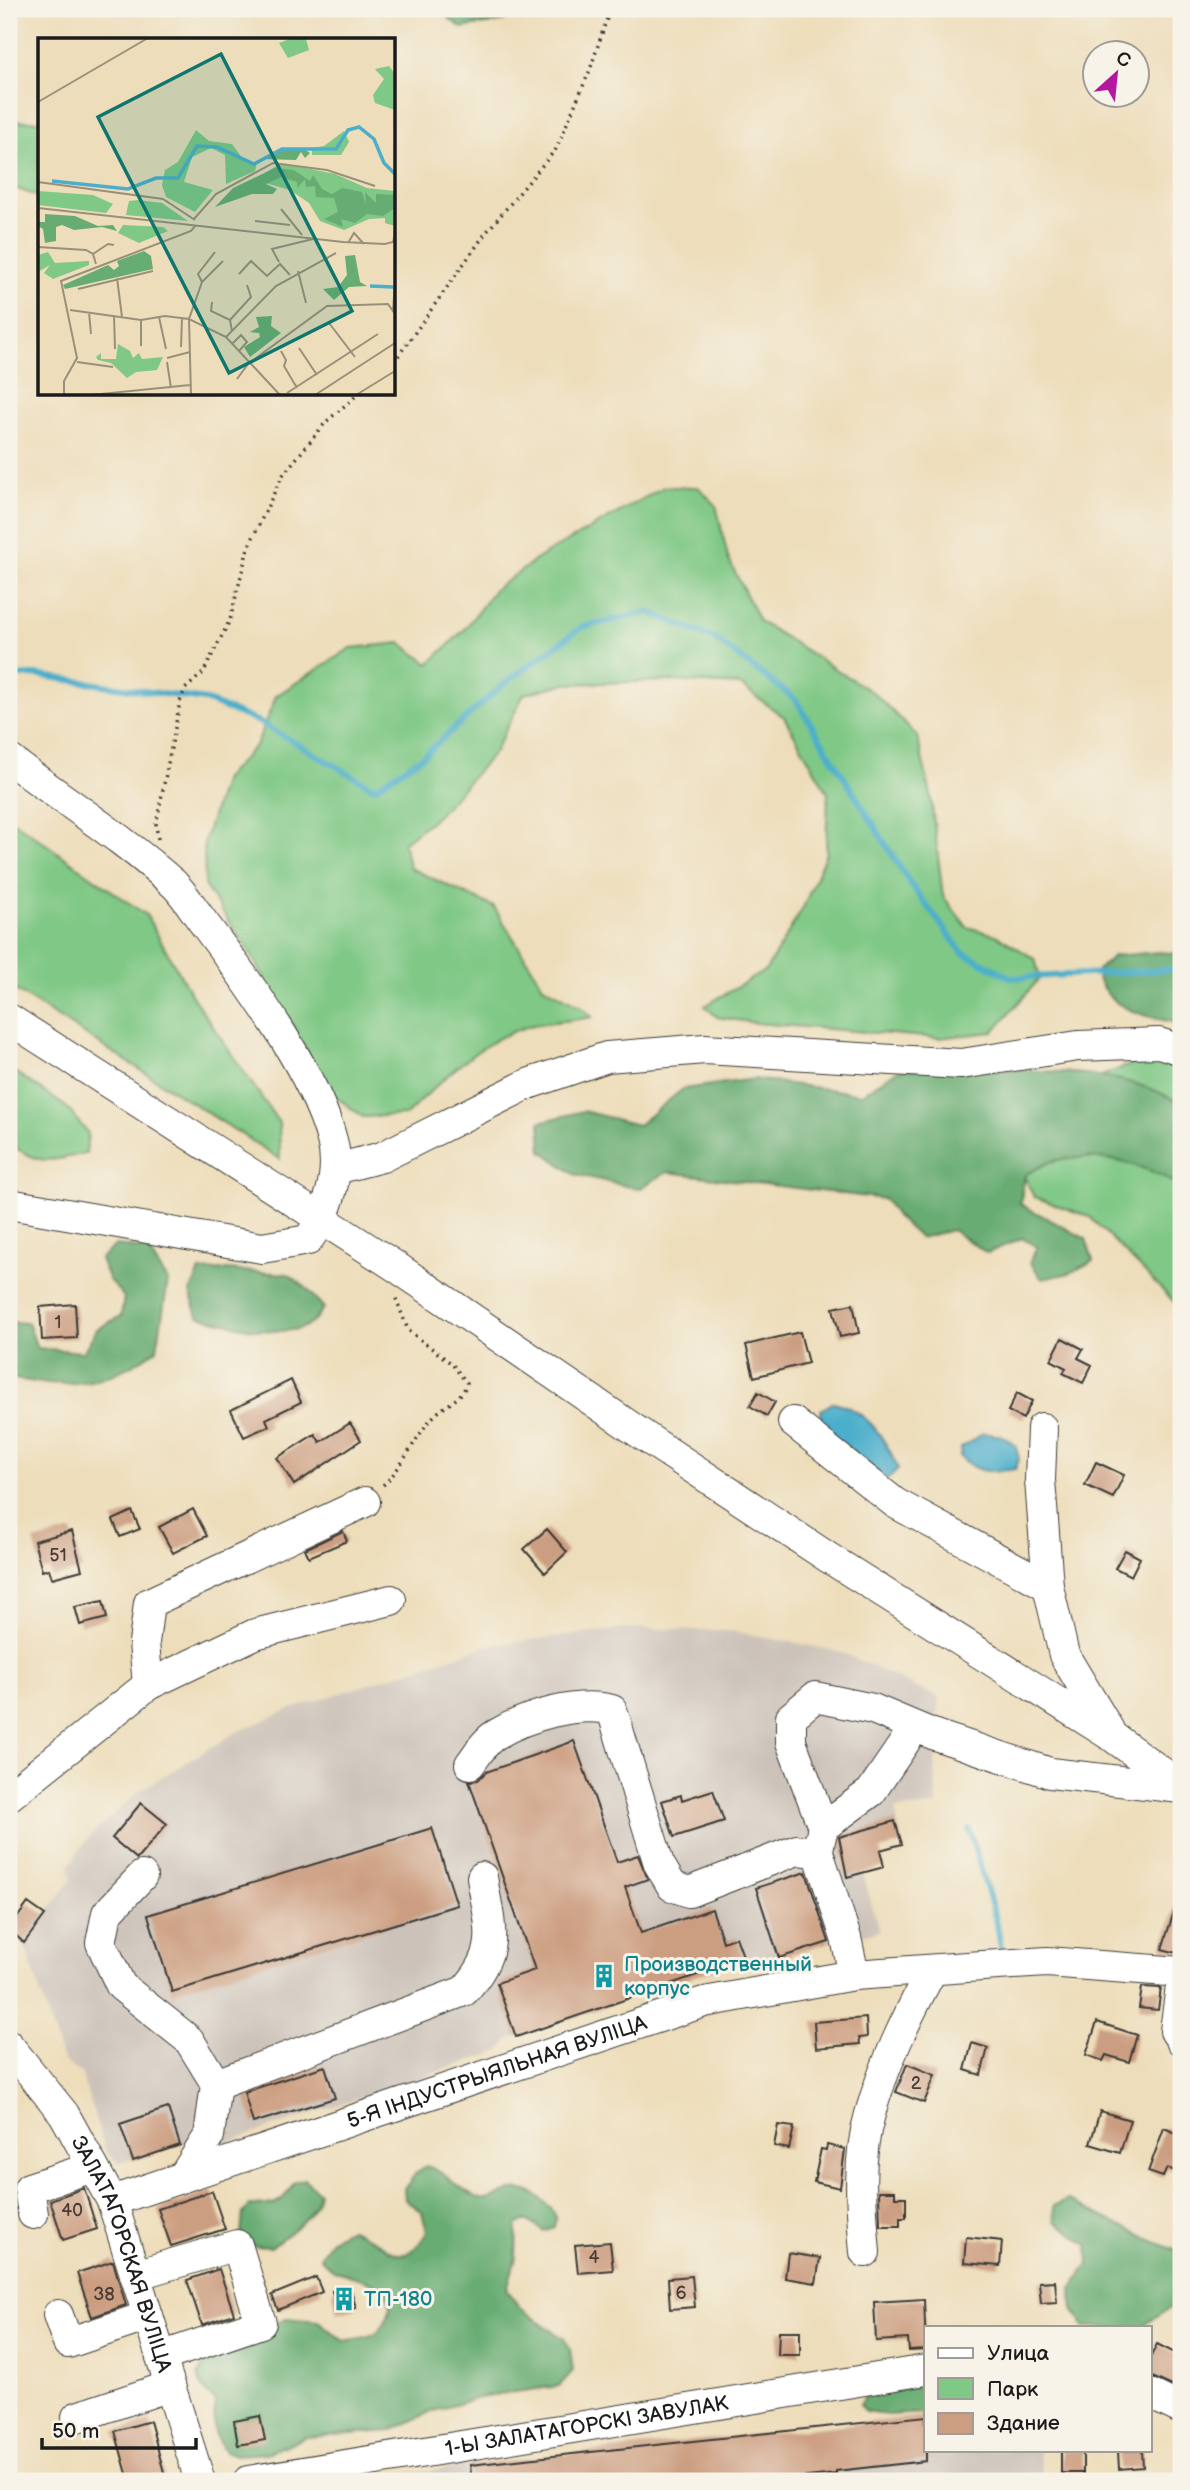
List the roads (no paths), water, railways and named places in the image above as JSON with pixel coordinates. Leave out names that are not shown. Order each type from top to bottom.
[{"type":"street","points":[[9,759],[175,885],[222,947],[289,1049],[320,1107],[333,1142],[336,1169],[323,1221],[308,1240],[262,1248],[9,1204]]},
{"type":"street","points":[[9,1019],[394,1266],[829,1558],[1113,1737],[1181,1787]]},
{"type":"street","points":[[336,1169],[382,1157],[528,1084],[607,1057],[705,1048],[961,1065],[1079,1046],[1159,1043],[1181,1051]]},
{"type":"street","points":[[793,1422],[895,1503],[1048,1586]]},
{"type":"street","points":[[1042,1428],[1040,1480],[1048,1586],[1065,1655],[1113,1737]]},
{"type":"street","points":[[148,1685],[144,1643],[149,1603],[365,1502]]},
{"type":"street","points":[[9,1796],[148,1685],[255,1634],[391,1600]]},
{"type":"street","points":[[854,1975],[821,1840],[791,1742],[791,1717],[815,1697],[873,1709],[915,1727],[1050,1773],[1181,1787]]},
{"type":"street","points":[[470,1764],[493,1736],[537,1716],[596,1706],[612,1710],[659,1864],[672,1886],[689,1892],[821,1840],[871,1792],[915,1727]]},
{"type":"street","points":[[142,1876],[107,1913],[101,1943],[121,1986],[189,2040],[216,2084],[209,2136],[183,2176]]},
{"type":"street","points":[[216,2084],[464,1991],[482,1972],[492,1943],[482,1877]]},
{"type":"street","name":"5-Я ІНДУСТРЫЯЛЬНАЯ ВУЛІЦА","points":[[112,2201],[704,2002],[854,1975],[931,1972],[1047,1962],[1181,1972]]},
{"type":"street","points":[[866,2252],[861,2198],[870,2115],[903,2025],[931,1972]]},
{"type":"street","points":[[1181,1986],[1175,2031],[1181,2040]]},
{"type":"street","name":"ЗАЛАТАГОРСКАЯ ВУЛІЦА","points":[[9,2046],[64,2114],[112,2201],[200,2481]]},
{"type":"street","points":[[33,2214],[29,2188],[93,2167]]},
{"type":"street","points":[[135,2275],[237,2245],[261,2323],[161,2357]]},
{"type":"street","points":[[58,2315],[68,2343],[148,2316]]},
{"type":"street","name":"1-Ы ЗАЛАТАГОРСКІ ЗАВУЛАК","points":[[248,2481],[924,2370]]},
{"type":"street","points":[[77,2417],[170,2386]]},
{"type":"street","points":[[1152,2395],[1181,2409]]},
{"type":"water","points":[[834,1402],[866,1419],[881,1436],[898,1468],[887,1480],[821,1427],[821,1410]]},
{"type":"water","points":[[983,1433],[1003,1436],[1016,1446],[1019,1460],[1015,1469],[985,1471],[972,1466],[960,1456],[961,1448]]},
{"type":"waterway","points":[[9,676],[36,675],[205,700],[257,721],[374,788],[422,757],[505,683],[582,627],[649,612],[715,639],[796,700],[911,885],[962,952],[1012,978],[1181,969]]},
{"type":"waterway","points":[[969,1829],[997,1924],[1001,1948]]},
{"type":"place","name":"Производственный корпус","points":[[604,1976]]},
{"type":"place","name":"ТП-180","points":[[344,2299]]}]
